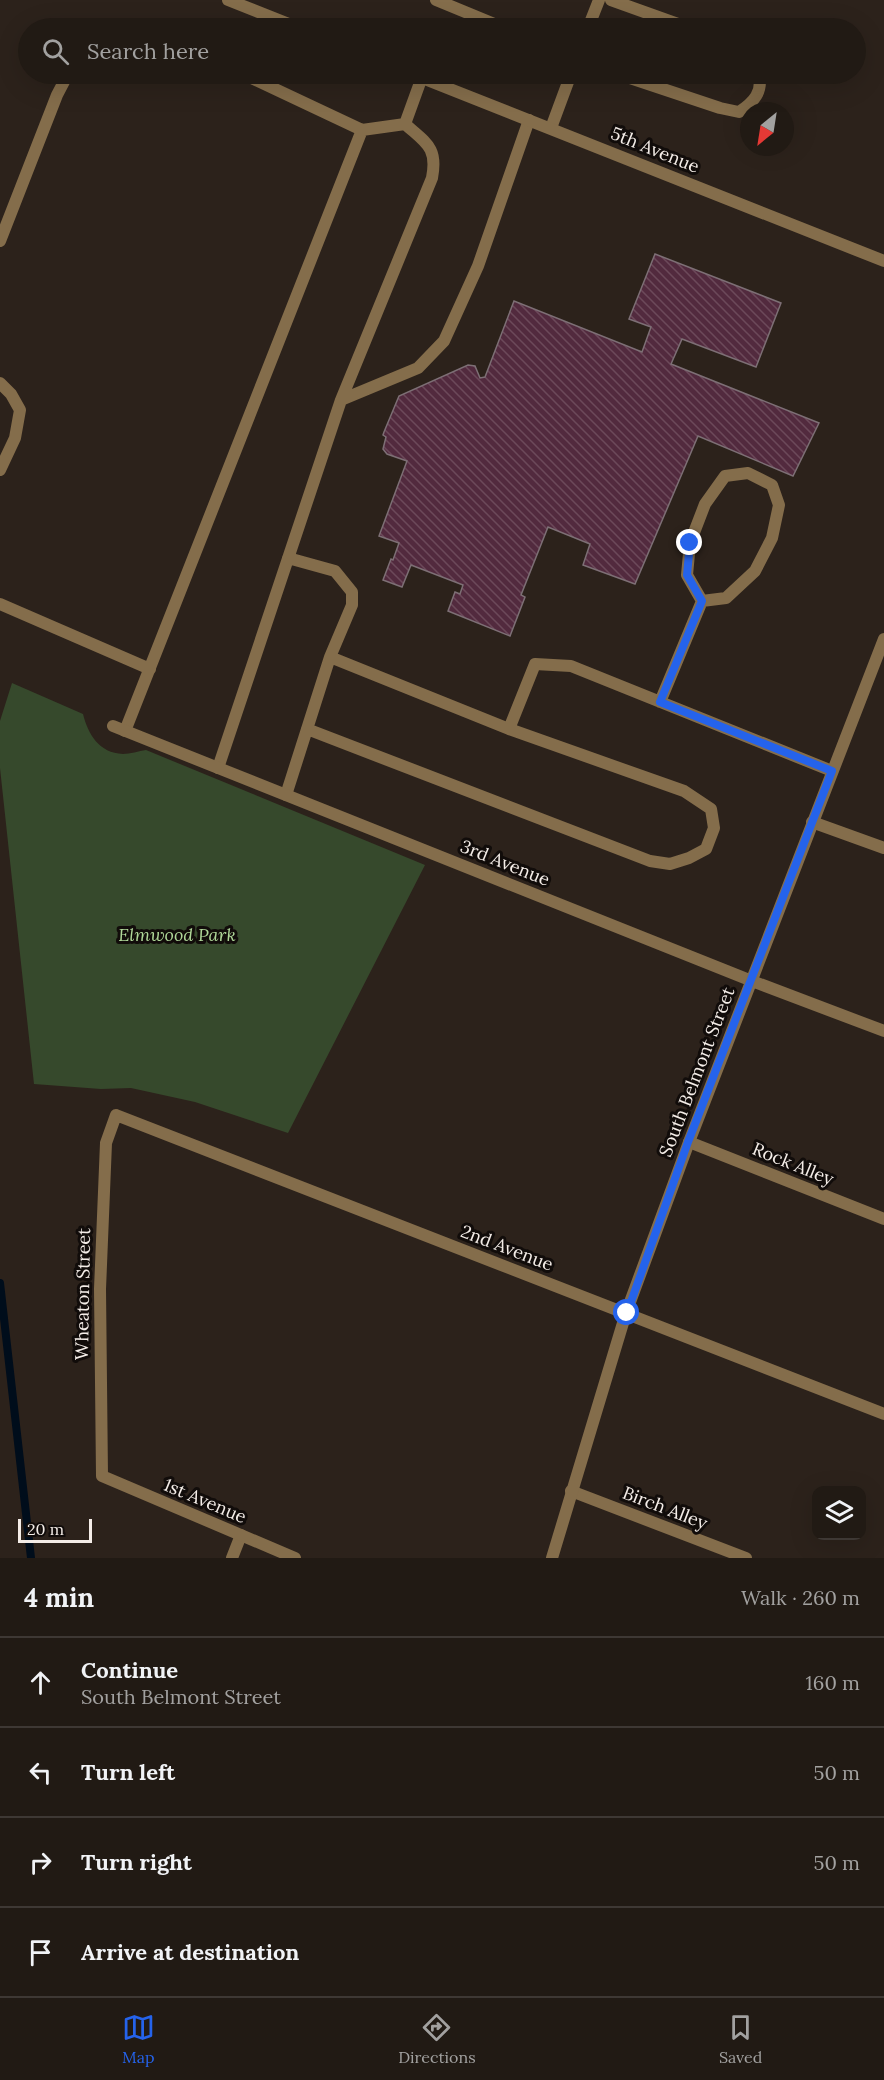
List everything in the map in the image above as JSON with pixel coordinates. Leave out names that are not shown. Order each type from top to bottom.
[{"type":"street","points":[[228,0],[274,18]]},
{"type":"street","points":[[436,0],[480,18]]},
{"type":"street","points":[[592,18],[599,0]]},
{"type":"street","points":[[611,0],[661,18]]},
{"type":"street","points":[[0,242],[63,84]]},
{"type":"street","points":[[264,84],[362,130],[405,124]]},
{"type":"street","points":[[405,124],[415,84]]},
{"type":"street","name":"5th Avenue","points":[[440,84],[884,261]]},
{"type":"street","points":[[551,128],[567,84]]},
{"type":"street","points":[[648,84],[739,112],[753,102],[759,84]]},
{"type":"street","points":[[341,400],[418,368],[444,341],[478,266],[530,120]]},
{"type":"street","points":[[218,768],[341,400],[432,178],[435,163],[431,148],[405,124]]},
{"type":"street","points":[[125,731],[362,130]]},
{"type":"street","points":[[0,383],[11,394],[20,410],[15,438],[0,470]]},
{"type":"street","points":[[748,473],[772,485],[779,505],[772,538],[755,571],[726,598],[702,601],[687,575],[690,543],[705,504],[725,476],[748,473]]},
{"type":"street","points":[[286,795],[330,657],[352,604],[351,592],[336,571],[288,558]]},
{"type":"street","points":[[660,702],[702,601]]},
{"type":"street","points":[[0,604],[150,669]]},
{"type":"street","name":"South Belmont Street","points":[[552,1558],[627,1313],[688,1142],[883,644]]},
{"type":"street","points":[[307,729],[650,861],[670,864],[689,858],[706,849],[714,828],[711,809],[684,790],[509,729],[330,657]]},
{"type":"street","points":[[509,729],[535,664],[571,666],[832,771]]},
{"type":"street","name":"3rd Avenue","points":[[113,726],[752,981],[884,1031]]},
{"type":"street","points":[[812,822],[884,848]]},
{"type":"street","name":"2nd Avenue","points":[[116,1115],[884,1414]]},
{"type":"street","name":"Wheaton Street","points":[[102,1476],[100,1289],[106,1143],[116,1115]]},
{"type":"street","name":"Rock Alley","points":[[688,1142],[884,1219]]},
{"type":"street","name":"1st Avenue","points":[[102,1476],[295,1558]]},
{"type":"street","name":"Birch Alley","points":[[571,1491],[746,1558]]},
{"type":"street","points":[[232,1558],[241,1535]]},
{"type":"green space","name":"Elmwood Park","points":[[12,683],[83,714],[88,729],[96,741],[107,750],[129,754],[146,750],[425,865],[288,1133],[195,1102],[131,1088],[101,1089],[34,1084],[0,768],[0,721]]},
{"type":"building","points":[[655,254],[781,303],[756,367],[682,339],[671,364],[819,423],[793,476],[698,436],[635,584],[583,565],[590,544],[548,527],[521,595],[525,597],[510,636],[448,611],[455,592],[460,594],[463,585],[411,565],[402,587],[383,580],[399,543],[379,536],[407,461],[387,454],[383,449],[386,437],[383,435],[399,396],[468,365],[475,366],[480,378],[485,377],[514,301],[642,352],[651,327],[629,319]]},
{"type":"waterway","points":[[0,1283],[31,1558]]},
{"type":"route","points":[[627,1313],[688,1142],[832,771],[660,702],[702,601],[687,575],[690,543]]}]
